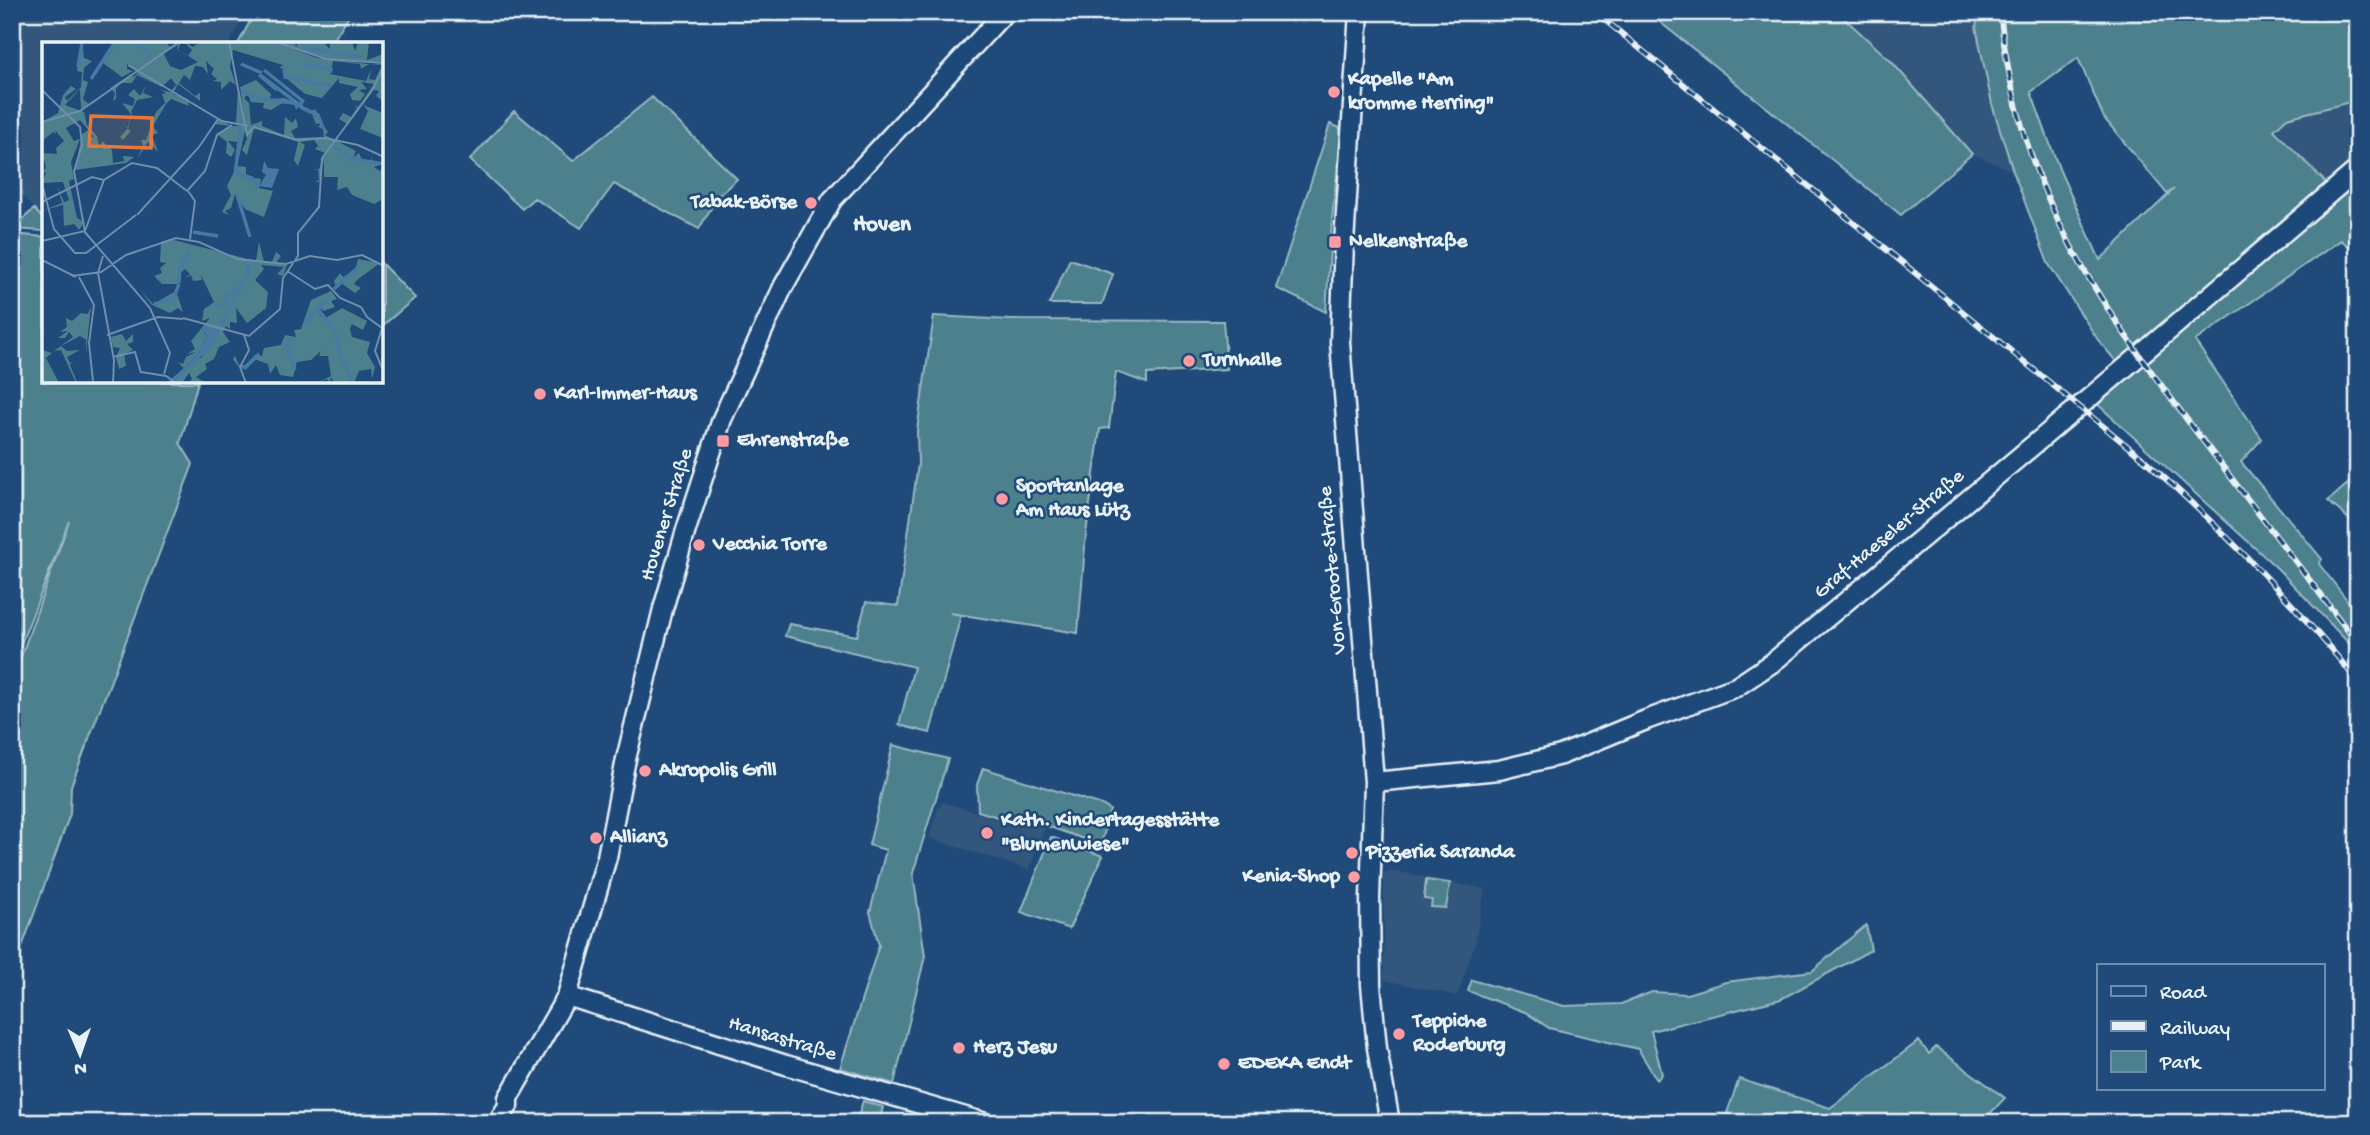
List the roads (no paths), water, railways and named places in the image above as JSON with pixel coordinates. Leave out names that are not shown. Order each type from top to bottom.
[{"type":"street","name":"Hovener Straße","points":[[497,1123],[508,1105],[508,1098],[567,996],[607,857],[626,759],[663,609],[722,419],[783,287],[832,200],[1004,12]]},
{"type":"street","name":"Von-Groote-Straße","points":[[1359,12],[1340,342],[1374,782],[1370,898],[1371,985],[1377,1048],[1390,1123]]},
{"type":"street","name":"Graf-Haeseler-Straße","points":[[1374,782],[1521,766],[1561,755],[1736,687],[1772,663],[2074,408],[2136,360],[2358,169]]},
{"type":"street","name":"Hansastraße","points":[[567,996],[682,1034],[986,1123]]},
{"type":"street","name":"Hovener Straße","points":[[487,1123],[500,1101],[508,1098]]},
{"type":"railway","points":[[1595,12],[2147,462],[2257,568],[2309,623],[2358,682]]},
{"type":"railway","points":[[2000,12],[2010,78],[2026,138],[2046,194],[2071,247],[2101,297],[2170,398],[2358,644]]},
{"type":"place","name":"Kapelle \"Am kromme Herring\"","points":[[1334,92]]},
{"type":"place","name":"Tabak-Börse","points":[[811,203]]},
{"type":"place","name":"Nelkenstraße","points":[[1335,242]]},
{"type":"place","name":"Turnhalle","points":[[1189,361]]},
{"type":"place","name":"Karl-Immer-Haus","points":[[540,394]]},
{"type":"place","name":"Ehrenstraße","points":[[723,441]]},
{"type":"place","name":"Sportanlage Am Haus Lütz","points":[[1002,499]]},
{"type":"place","name":"Vecchia Torre","points":[[699,545]]},
{"type":"place","name":"Akropolis Grill","points":[[645,771]]},
{"type":"place","name":"Kath. Kindertagesstätte \"Blumenwiese\"","points":[[987,833]]},
{"type":"place","name":"Allianz","points":[[596,838]]},
{"type":"place","name":"Pizzeria Saranda","points":[[1352,853]]},
{"type":"place","name":"Kenia-Shop","points":[[1354,877]]},
{"type":"place","name":"Teppiche Roderburg","points":[[1399,1034]]},
{"type":"place","name":"Herz Jesu","points":[[959,1048]]},
{"type":"place","name":"EDEKA Endt","points":[[1224,1064]]},
{"type":"district","name":"Hoven","points":[[882,225]]}]
